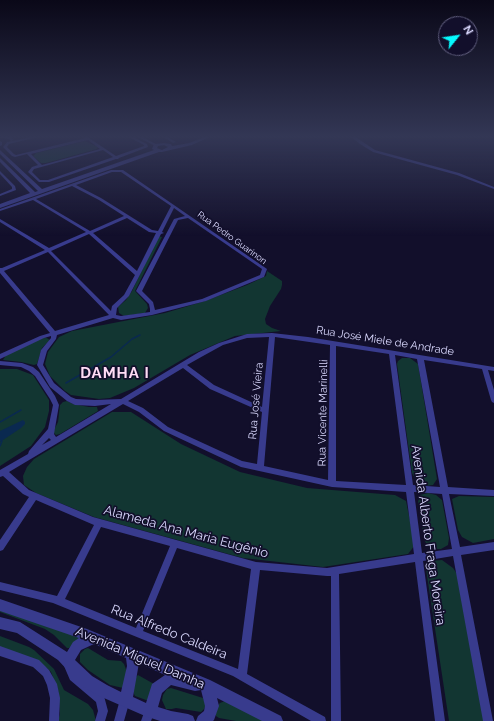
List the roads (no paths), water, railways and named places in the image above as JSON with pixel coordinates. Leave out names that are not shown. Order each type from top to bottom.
[{"type":"street","points":[[10,170],[33,194],[89,232],[137,274]]},
{"type":"street","points":[[19,170],[39,190]]},
{"type":"street","points":[[32,170],[30,172],[39,181],[44,182],[82,170]]},
{"type":"street","points":[[0,210],[39,190],[95,170]]},
{"type":"street","name":"Rua Pedro Guarinon","points":[[73,185],[115,170],[122,171],[264,269],[262,276],[204,300],[152,313]]},
{"type":"street","points":[[442,170],[494,188]]},
{"type":"street","points":[[0,172],[14,187],[14,190],[0,195]]},
{"type":"street","points":[[14,174],[21,172]]},
{"type":"street","points":[[0,201],[73,185],[100,199],[151,231],[168,234]]},
{"type":"street","points":[[0,206],[33,194]]},
{"type":"street","points":[[113,316],[114,307],[126,296],[173,206]]},
{"type":"street","points":[[54,334],[1,270],[128,216]]},
{"type":"street","points":[[0,357],[42,337],[113,316],[121,318],[152,313],[153,309],[151,303],[138,291],[176,219],[183,216],[189,217]]},
{"type":"street","points":[[0,220],[48,250],[113,316]]},
{"type":"street","points":[[54,334],[54,338],[44,350],[40,365],[52,385],[69,399],[75,402],[94,403],[123,401],[141,410],[166,429],[241,464],[332,484],[494,493]]},
{"type":"street","name":"Rua José Miele de Andrade","points":[[2,473],[201,354],[235,339],[247,336],[272,335],[333,343],[494,369]]},
{"type":"street","name":"Rua José Vieira","points":[[260,468],[272,335]]},
{"type":"street","name":"Rua Vicente Marinelli","points":[[332,484],[333,343]]},
{"type":"street","name":"Avenida Alberto Fraga Moreira","points":[[392,352],[440,721]]},
{"type":"street","name":"Avenida Alberto Fraga Moreira","points":[[420,357],[488,721]]},
{"type":"street","points":[[0,363],[22,365],[31,369],[37,374],[56,405],[50,434],[55,441]]},
{"type":"street","points":[[183,365],[212,387],[265,410]]},
{"type":"street","points":[[484,367],[494,400]]},
{"type":"street","points":[[28,458],[52,428]]},
{"type":"street","name":"Alameda Ana Maria Eugênio","points":[[2,473],[26,492],[99,523],[256,566],[327,572],[494,546]]},
{"type":"street","points":[[0,547],[34,496]]},
{"type":"street","points":[[59,601],[99,523]]},
{"type":"street","points":[[138,633],[175,544]]},
{"type":"street","points":[[242,676],[256,566]]},
{"type":"street","points":[[335,571],[336,721]]},
{"type":"street","name":"Rua Alfredo Caldeira","points":[[0,586],[59,601],[242,676],[321,721]]},
{"type":"street","name":"Avenida Miguel Damha","points":[[0,605],[94,638],[205,685],[276,721]]},
{"type":"street","points":[[0,623],[20,628],[68,661],[86,681],[102,690],[126,699],[148,716],[182,721]]},
{"type":"street","points":[[94,638],[77,646],[68,661],[72,677],[101,699],[103,711],[100,721]]},
{"type":"street","points":[[0,650],[36,663],[46,673],[52,684],[56,698],[54,721]]},
{"type":"street","points":[[119,721],[126,699],[133,666],[132,654]]},
{"type":"street","points":[[148,716],[157,689],[167,680],[171,679],[196,685],[205,685],[209,692],[212,706],[209,716],[203,721]]},
{"type":"water","points":[[23,420],[25,424],[21,428],[0,442],[0,431]]},
{"type":"waterway","points":[[66,383],[111,357],[132,339],[140,335]]},
{"type":"waterway","points":[[0,422],[21,410]]},
{"type":"waterway","points":[[0,446],[2,441]]},
{"type":"district","name":"DAMHA I","points":[[115,373]]}]
